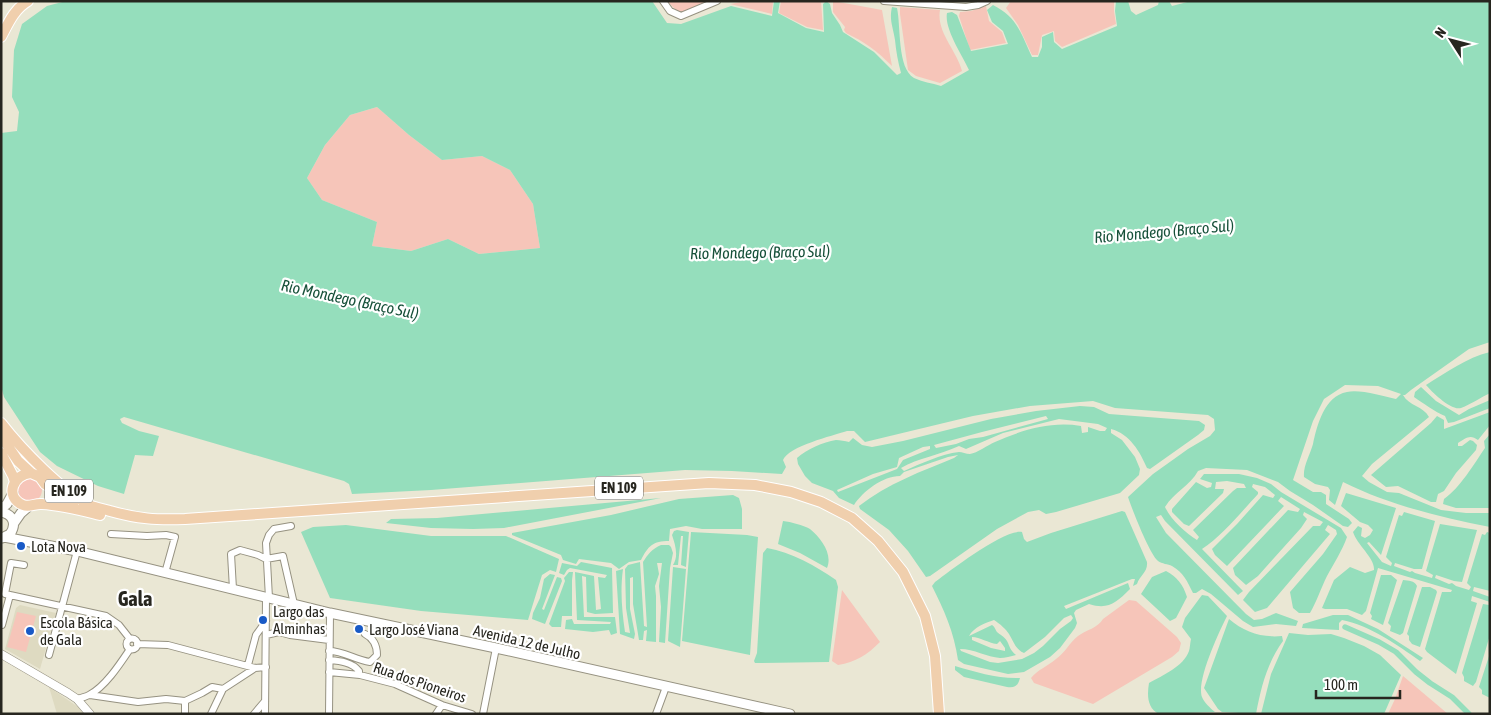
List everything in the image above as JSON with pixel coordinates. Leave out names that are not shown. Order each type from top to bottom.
[{"type":"main road","points":[[1,38],[10,19],[28,1]]},
{"type":"main road","name":"EN 109","points":[[1,423],[11,436],[59,483],[92,506]]},
{"type":"main road","name":"EN 109","points":[[1,436],[18,461],[40,477],[45,484],[69,498],[134,518],[158,520],[185,520],[709,483],[755,485],[791,492],[821,502],[852,518],[878,541],[904,572],[925,616],[936,656],[939,714]]},
{"type":"main road","name":"EN 109","points":[[1,453],[11,471],[17,501],[21,504],[68,506],[126,522],[142,523],[158,520]]},
{"type":"main road","name":"EN 109","points":[[14,487],[22,475],[32,473]]},
{"type":"main road","name":"EN 109","points":[[34,505],[45,495],[45,484]]},
{"type":"main road","points":[[14,487],[7,504],[1,511],[10,515],[14,525],[26,541]]},
{"type":"main road","points":[[3,538],[10,534],[17,517],[34,505]]},
{"type":"main road","name":"Avenida 12 de Julho","points":[[3,538],[77,551],[330,613],[790,714]]},
{"type":"street","points":[[663,1],[670,11],[681,16],[717,1]]},
{"type":"street","points":[[884,1],[966,7],[987,1]]},
{"type":"street","points":[[265,714],[268,598],[266,543],[274,529],[291,526]]},
{"type":"street","points":[[111,534],[166,535],[175,537],[165,573]]},
{"type":"street","points":[[233,589],[231,554],[240,550],[258,555],[266,560],[283,556],[294,604]]},
{"type":"street","points":[[49,655],[77,551]]},
{"type":"street","points":[[24,566],[12,563],[5,594],[106,616],[119,625],[130,639],[135,640],[137,644],[168,645],[252,667],[266,667]]},
{"type":"street","points":[[2,624],[10,595]]},
{"type":"street","points":[[328,714],[330,613]]},
{"type":"street","points":[[211,714],[223,689],[252,667],[256,635],[266,621]]},
{"type":"street","points":[[266,635],[279,632],[330,640]]},
{"type":"street","points":[[329,651],[340,651],[348,656],[370,662],[374,659],[377,652],[374,641],[365,634]]},
{"type":"street","points":[[130,639],[126,644],[130,649]]},
{"type":"street","points":[[130,649],[135,649],[137,644]]},
{"type":"street","points":[[483,714],[496,648]]},
{"type":"street","points":[[77,699],[90,695],[106,681],[122,663],[130,649]]},
{"type":"street","points":[[1,654],[77,699],[90,714]]},
{"type":"street","points":[[329,660],[355,666],[359,674]]},
{"type":"street","name":"Rua dos Pioneiros","points":[[329,672],[359,674],[395,684],[442,704],[472,714]]},
{"type":"street","points":[[90,695],[138,702],[185,701],[212,686],[223,689]]},
{"type":"street","points":[[656,714],[666,687]]},
{"type":"street","points":[[185,701],[185,714]]},
{"type":"street","points":[[254,714],[266,701]]},
{"type":"street","points":[[436,714],[442,704]]},
{"type":"shaded area","points":[[667,1],[709,1],[685,12],[677,11]]},
{"type":"shaded area","points":[[747,1],[773,1],[772,14],[730,4]]},
{"type":"shaded area","points":[[781,1],[821,1],[823,30],[807,27],[779,13]]},
{"type":"shaded area","points":[[833,1],[882,10],[892,66],[870,47],[846,33],[845,27],[833,12]]},
{"type":"shaded area","points":[[1011,1],[1114,1],[1116,24],[1062,47],[1055,41],[1054,31],[1042,35],[1038,55],[1032,55],[1018,25],[1006,8]]},
{"type":"shaded area","points":[[986,6],[989,21],[1002,32],[1006,43],[970,50],[959,16],[960,12]]},
{"type":"shaded area","points":[[900,7],[940,10],[941,26],[962,71],[940,83],[916,76],[908,70]]},
{"type":"shaded area","points":[[377,107],[442,160],[482,156],[510,170],[533,204],[540,248],[479,254],[448,239],[411,251],[372,246],[377,222],[322,200],[307,178],[325,145],[350,115]]},
{"type":"shaded area","points":[[30,478],[39,481],[42,490],[39,499],[30,502],[21,499],[18,490],[21,481]]},
{"type":"shaded area","points":[[842,590],[880,642],[861,657],[838,665],[832,661]]},
{"type":"shaded area","points":[[1129,600],[1136,601],[1177,637],[1181,643],[1179,651],[1093,704],[1034,683],[1031,678],[1033,675],[1059,657],[1081,634],[1098,625],[1103,619]]},
{"type":"shaded area","name":"Escola Básica de Gala","points":[[20,605],[56,613],[40,669],[5,649],[16,608]]},
{"type":"shaded area","points":[[17,612],[36,616],[26,652],[7,647]]},
{"type":"shaded area","points":[[1403,676],[1448,714],[1388,714]]},
{"type":"shaded area","points":[[49,687],[78,707],[84,714],[57,714]]},
{"type":"water","name":"Rio Mondego (Braço Sul)","points":[[66,1],[652,1],[667,23],[681,24],[731,6],[772,16],[774,1],[780,1],[778,13],[806,28],[824,32],[823,4],[826,1],[830,4],[832,13],[843,32],[874,52],[897,75],[901,73],[891,16],[892,7],[897,8],[902,56],[909,73],[914,78],[941,86],[969,70],[948,27],[947,13],[952,12],[957,15],[971,51],[1008,44],[1003,31],[992,22],[987,10],[993,5],[1013,20],[1032,57],[1038,57],[1042,47],[1042,37],[1053,32],[1054,42],[1062,49],[1117,26],[1116,1],[1128,1],[1131,11],[1136,15],[1158,5],[1159,1],[1169,1],[1172,6],[1191,1],[1490,1],[1490,342],[1469,349],[1403,395],[1429,417],[1372,464],[1362,476],[1387,492],[1399,493],[1441,510],[1490,513],[1490,527],[1397,504],[1343,482],[1335,505],[1329,500],[1330,490],[1328,487],[1315,484],[1304,477],[1319,421],[1327,405],[1333,399],[1352,391],[1396,399],[1401,394],[1378,386],[1345,385],[1324,399],[1313,421],[1293,480],[1313,492],[1321,492],[1326,495],[1326,504],[1352,523],[1348,527],[1343,526],[1278,482],[1247,470],[1206,468],[1198,471],[1191,481],[1165,507],[1179,526],[1197,540],[1199,537],[1193,530],[1233,491],[1237,488],[1246,488],[1244,484],[1227,481],[1216,482],[1215,489],[1224,489],[1223,493],[1189,526],[1184,524],[1172,512],[1172,509],[1196,482],[1207,488],[1211,487],[1212,483],[1200,479],[1204,474],[1239,474],[1257,478],[1271,484],[1341,528],[1347,537],[1310,613],[1299,613],[1293,608],[1290,592],[1323,554],[1337,534],[1336,530],[1328,525],[1325,530],[1330,534],[1267,608],[1255,612],[1243,600],[1249,592],[1313,526],[1320,526],[1323,522],[1304,512],[1303,515],[1307,519],[1301,528],[1258,576],[1246,585],[1235,575],[1233,568],[1288,510],[1298,512],[1300,509],[1281,497],[1278,501],[1284,506],[1227,566],[1215,555],[1212,549],[1263,495],[1273,498],[1275,495],[1265,487],[1253,484],[1252,487],[1258,494],[1224,531],[1202,549],[1243,591],[1238,595],[1161,515],[1156,517],[1166,533],[1246,614],[1254,620],[1276,613],[1298,621],[1296,626],[1276,624],[1253,627],[1211,594],[1202,589],[1193,593],[1180,571],[1158,561],[1154,556],[1133,511],[1128,497],[1153,474],[1210,436],[1215,430],[1214,419],[1208,415],[1115,408],[1093,401],[1030,406],[973,416],[865,442],[854,431],[847,431],[793,450],[783,460],[786,467],[782,474],[685,470],[431,490],[352,494],[349,484],[344,481],[124,417],[120,419],[122,423],[139,431],[159,436],[153,456],[135,455],[124,494],[98,486],[57,466],[40,452],[4,397],[1,386],[1,133],[17,131],[19,112],[12,97],[14,50],[22,24],[47,6]],"holes":[[[377,107],[442,160],[482,156],[510,170],[533,204],[540,248],[479,254],[448,239],[411,251],[372,246],[377,222],[322,200],[307,178],[325,145],[350,115]]]},
{"type":"water","points":[[1490,352],[1490,393],[1468,405],[1461,408],[1452,407],[1426,385],[1449,370]]},
{"type":"water","points":[[1421,387],[1436,401],[1459,415],[1490,400],[1490,408],[1448,423],[1445,416],[1414,397],[1415,392]]},
{"type":"water","points":[[1080,406],[1094,407],[1109,414],[1199,421],[1205,425],[1204,430],[1198,435],[1150,469],[1147,468],[1134,444],[1118,431],[1111,429],[1111,433],[1122,440],[1135,457],[1140,469],[1139,475],[1120,493],[1056,512],[1046,514],[1039,510],[1028,512],[997,529],[926,577],[908,551],[889,530],[860,509],[859,506],[881,491],[958,455],[904,472],[900,476],[880,481],[868,490],[854,505],[839,498],[833,491],[812,483],[798,464],[797,458],[805,452],[815,446],[831,441],[849,442],[853,438],[862,445],[872,447],[991,419]],"holes":[[[1046,416],[1048,419],[956,444],[936,448],[934,445]],[[1059,419],[1098,424],[1107,428],[1105,431],[1100,431],[1088,427],[1088,432],[1082,433],[1081,426],[1070,425],[1026,430],[992,443],[973,453],[952,453],[904,471],[901,468],[959,446],[966,449],[1003,433]],[[930,446],[930,449],[903,460],[897,469],[838,492],[837,490],[873,474],[897,467],[899,458],[923,447]]]},
{"type":"water","points":[[1490,412],[1490,425],[1478,440],[1470,437],[1458,443],[1458,446],[1462,446],[1470,440],[1473,441],[1477,445],[1476,450],[1456,473],[1444,491],[1438,494],[1436,502],[1431,502],[1398,486],[1386,487],[1371,475],[1437,416],[1444,420],[1444,429]]},
{"type":"water","points":[[1490,434],[1490,508],[1456,508],[1443,504],[1444,499],[1461,482],[1485,448],[1484,441]]},
{"type":"water","points":[[1346,493],[1396,508],[1381,555],[1369,542],[1367,543],[1382,562],[1391,566],[1392,563],[1386,557],[1399,515],[1402,516],[1404,512],[1435,521],[1422,569],[1414,569],[1395,563],[1394,566],[1410,572],[1432,578],[1433,575],[1426,571],[1440,524],[1477,530],[1462,582],[1436,575],[1435,578],[1469,590],[1471,587],[1467,583],[1482,534],[1490,533],[1490,591],[1474,587],[1473,591],[1490,597],[1490,602],[1472,596],[1471,601],[1477,603],[1456,674],[1425,649],[1442,592],[1451,592],[1452,590],[1378,568],[1366,611],[1362,615],[1347,609],[1322,608],[1334,580],[1350,567],[1365,573],[1374,570],[1372,561],[1353,532],[1358,526],[1362,528],[1361,536],[1365,538],[1373,530],[1341,506]]},
{"type":"water","points":[[733,495],[739,498],[742,509],[742,529],[702,529],[686,526],[670,529],[669,541],[655,543],[646,551],[641,560],[629,562],[619,569],[611,563],[579,559],[576,564],[563,560],[561,555],[512,535],[512,533],[611,515],[679,499]]},
{"type":"water","points":[[661,498],[504,528],[431,528],[386,523],[391,519],[437,518]]},
{"type":"water","points":[[1122,511],[1125,512],[1147,562],[1146,568],[1137,584],[1133,586],[1135,579],[1064,606],[1066,609],[1128,583],[1130,589],[1107,606],[1089,604],[1076,610],[1074,613],[1077,623],[1075,628],[1060,648],[1050,657],[1024,672],[1008,674],[964,664],[958,660],[948,622],[932,586],[965,560],[1003,537],[1022,532],[1027,542]],"holes":[[[1071,615],[1073,618],[1071,621],[1034,653],[1022,659],[998,663],[990,662],[960,649],[1000,658],[1016,655],[1011,650],[1006,639],[992,625],[969,636],[983,624],[994,620],[1006,630],[1017,647],[1024,653],[1045,637],[1064,618]],[[972,637],[997,644],[1000,641],[1005,651],[991,648],[972,640]]]},
{"type":"water","points":[[783,521],[810,529],[818,537],[827,552],[827,568],[800,553],[778,544]]},
{"type":"water","points":[[346,525],[431,536],[506,536],[559,559],[556,572],[550,570],[542,575],[528,620],[421,611],[330,598],[301,532],[313,527]]},
{"type":"water","points":[[677,530],[689,532],[686,567],[681,565],[683,536],[681,536],[678,565],[673,565],[676,554],[672,535]]},
{"type":"water","points":[[691,532],[758,537],[750,655],[682,641]]},
{"type":"water","points":[[661,545],[669,545],[673,553],[670,568],[665,643],[659,642],[661,607],[659,586],[662,563],[657,563],[659,574],[655,586],[656,642],[646,641],[647,630],[644,631],[643,640],[639,640],[633,604],[633,577],[630,578],[630,609],[635,634],[634,639],[620,634],[616,571],[623,569],[623,616],[625,632],[630,633],[626,608],[625,569],[628,565],[640,562],[644,626],[647,627],[643,562],[650,552]]},
{"type":"water","points":[[767,548],[803,560],[836,580],[838,587],[829,662],[755,663],[763,553]]},
{"type":"water","points":[[581,562],[612,568],[613,613],[595,614],[587,612],[586,577],[582,576],[584,617],[615,617],[617,633],[611,635],[609,630],[593,632],[565,629],[566,620],[572,619],[574,624],[610,624],[611,622],[577,620],[575,572],[594,576],[596,610],[601,609],[598,577],[605,578],[607,575],[570,568],[564,575],[559,573],[562,563],[577,566]]},
{"type":"water","points":[[673,567],[686,569],[680,647],[668,641]]},
{"type":"water","points":[[1166,571],[1179,581],[1187,597],[1176,618],[1170,621],[1141,594],[1152,577]]},
{"type":"water","points":[[569,572],[573,572],[572,616],[562,616],[561,627],[552,627],[549,624],[565,581],[564,578]]},
{"type":"water","points":[[550,574],[555,575],[542,609],[544,610],[557,577],[561,578],[562,581],[545,624],[532,619],[540,598],[544,579]]},
{"type":"water","points":[[1381,575],[1391,575],[1397,580],[1383,625],[1371,619],[1370,613]]},
{"type":"water","points":[[1403,580],[1413,582],[1417,586],[1403,633],[1400,635],[1390,631],[1391,626],[1388,623]]},
{"type":"water","points":[[1422,587],[1430,587],[1437,592],[1420,647],[1412,644],[1407,634]]},
{"type":"water","points":[[1202,595],[1208,596],[1227,616],[1209,656],[1202,680],[1202,697],[1215,712],[1159,714],[1150,705],[1149,683],[1172,670],[1186,657],[1191,639],[1182,627],[1185,618]]},
{"type":"water","points":[[1483,604],[1490,604],[1490,635],[1476,682],[1473,686],[1464,681],[1462,673]]},
{"type":"water","points":[[1333,615],[1348,615],[1378,629],[1423,658],[1420,661],[1373,631],[1342,620],[1339,623],[1339,630],[1302,628],[1303,624]]},
{"type":"water","points":[[1229,619],[1254,633],[1267,636],[1282,636],[1283,641],[1277,649],[1265,676],[1256,714],[1222,712],[1204,688]]},
{"type":"water","points":[[1289,633],[1308,635],[1331,634],[1364,646],[1380,655],[1401,675],[1384,714],[1261,714],[1271,674]]},
{"type":"water","points":[[1490,653],[1490,698],[1482,694],[1482,690],[1479,687]]},
{"type":"water","points":[[955,666],[995,676],[1020,678],[1016,686],[1007,687],[964,677],[955,670]]},
{"type":"waterway","points":[[1345,627],[1396,652],[1416,672],[1452,697],[1469,714]]},
{"type":"place","name":"Lota Nova","points":[[21,546]]},
{"type":"place","name":"Largo das Alminhas","points":[[263,620]]},
{"type":"place","name":"Largo José Viana","points":[[359,629]]},
{"type":"place","name":"Escola Básica de Gala","points":[[30,631]]},
{"type":"district","name":"Gala","points":[[135,598]]}]
